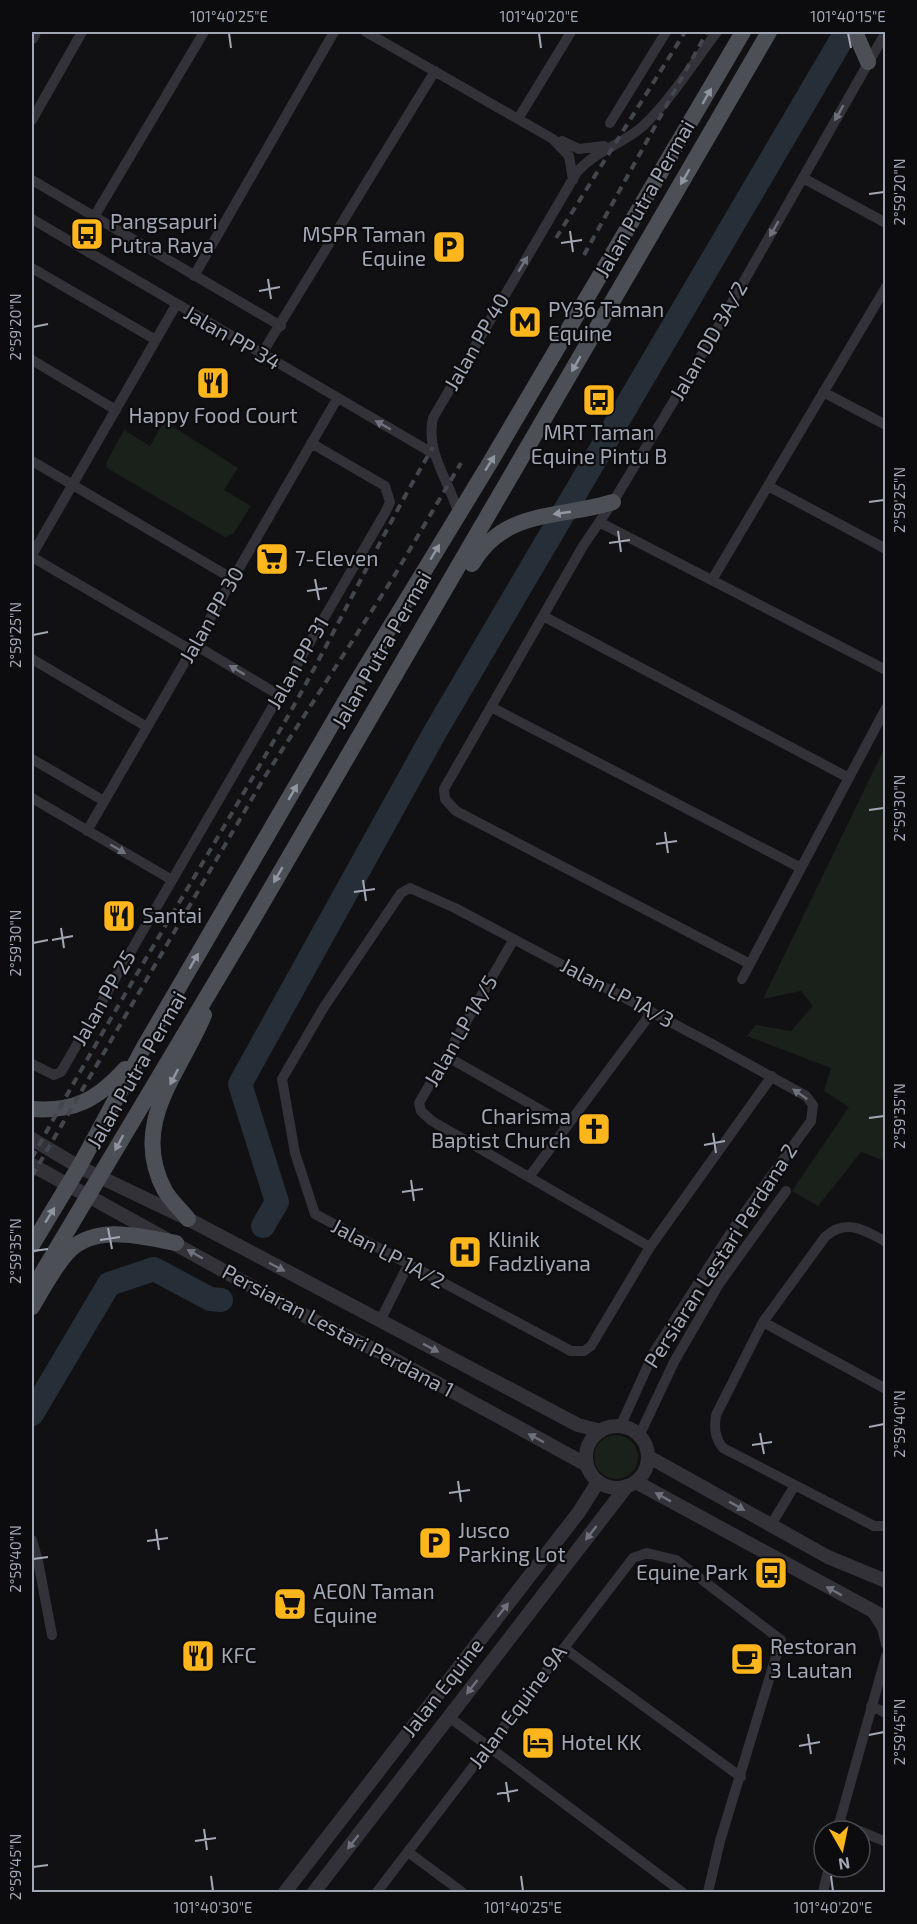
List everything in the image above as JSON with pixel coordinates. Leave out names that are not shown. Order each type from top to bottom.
[{"type":"main road","name":"Jalan Putra Permai","points":[[32,1245],[79,1167],[144,1047],[743,32]]},
{"type":"main road","name":"Jalan Putra Permai","points":[[32,1290],[100,1177],[133,1116],[224,967],[769,32]]},
{"type":"main road","points":[[858,39],[868,63]]},
{"type":"main road","points":[[371,715],[413,661],[483,545],[534,517],[595,516],[613,502]]},
{"type":"main road","points":[[188,1220],[166,1192],[157,1171],[151,1143],[154,1115],[196,1035],[224,967]]},
{"type":"main road","points":[[32,1109],[53,1109],[87,1102],[106,1090],[144,1047]]},
{"type":"main road","points":[[32,1307],[69,1251],[84,1241],[124,1233],[176,1243]]},
{"type":"street","points":[[32,38],[34,32]]},
{"type":"street","points":[[32,120],[82,32]]},
{"type":"street","points":[[94,217],[204,32]]},
{"type":"street","points":[[194,276],[334,32]]},
{"type":"street","points":[[366,32],[553,139],[579,149],[624,140]]},
{"type":"street","points":[[518,119],[571,32]]},
{"type":"street","points":[[609,123],[666,32]]},
{"type":"street","name":"Jalan PP 40","points":[[458,512],[453,494],[434,454],[430,428],[432,418],[573,180],[588,159],[624,140],[642,127],[717,32]]},
{"type":"street","name":"Jalan DD 3A/2","points":[[613,502],[711,339],[885,32]]},
{"type":"street","points":[[261,354],[281,326],[435,71]]},
{"type":"street","points":[[553,139],[569,156],[573,180]]},
{"type":"street","points":[[803,178],[885,223]]},
{"type":"street","points":[[32,180],[281,326]]},
{"type":"street","name":"Jalan PP 34","points":[[32,219],[434,454]]},
{"type":"street","points":[[32,268],[156,340]]},
{"type":"street","points":[[712,580],[884,294]]},
{"type":"street","points":[[176,305],[32,556],[279,696]]},
{"type":"street","points":[[32,360],[116,410]]},
{"type":"street","points":[[823,392],[885,425]]},
{"type":"street","name":"Jalan PP 30","points":[[87,831],[337,399]]},
{"type":"street","name":"Jalan PP 31","points":[[172,880],[390,502],[385,486],[311,443]]},
{"type":"street","points":[[32,461],[233,579]]},
{"type":"street","points":[[768,486],[885,549]]},
{"type":"street","points":[[750,964],[456,811],[445,799],[444,789],[584,546],[595,516],[885,670]]},
{"type":"street","points":[[543,616],[849,778]]},
{"type":"street","points":[[32,659],[147,727]]},
{"type":"street","points":[[491,707],[801,868]]},
{"type":"street","points":[[742,979],[885,708]]},
{"type":"street","points":[[32,759],[104,801]]},
{"type":"street","points":[[32,798],[172,880]]},
{"type":"street","name":"Jalan PP 25","points":[[32,1064],[54,1075],[61,1072],[172,880]]},
{"type":"street","name":"Jalan LP 1A/3","points":[[401,893],[410,888],[423,892],[772,1076],[806,1096],[813,1105],[811,1121]]},
{"type":"street","name":"Jalan LP 1A/2","points":[[401,893],[324,1007],[281,1085],[295,1153],[315,1214],[572,1351],[584,1351],[591,1346],[650,1247]]},
{"type":"street","name":"Jalan LP 1A/5","points":[[514,939],[420,1103],[421,1110],[432,1120],[650,1247]]},
{"type":"street","points":[[529,1177],[652,1012]]},
{"type":"street","points":[[446,1056],[567,1125]]},
{"type":"street","points":[[650,1247],[772,1076]]},
{"type":"street","name":"Persiaran Lestari Perdana 2","points":[[620,1427],[654,1353],[735,1226],[811,1121]]},
{"type":"street","name":"Persiaran Lestari Perdana 1","points":[[32,1139],[79,1167],[188,1220],[579,1425],[601,1431]]},
{"type":"street","name":"Persiaran Lestari Perdana 1","points":[[32,1165],[311,1319],[384,1354],[587,1465]]},
{"type":"street","name":"Persiaran Lestari Perdana 2","points":[[639,1436],[674,1362],[719,1284],[786,1191]]},
{"type":"street","points":[[885,1242],[861,1228],[840,1227],[825,1237],[763,1322],[716,1415],[715,1432],[723,1448],[874,1526],[885,1526]]},
{"type":"street","points":[[380,1321],[408,1265]]},
{"type":"street","points":[[763,1322],[885,1389]]},
{"type":"street","points":[[885,1581],[828,1557],[649,1457],[639,1436],[620,1427],[601,1431],[588,1446],[587,1465],[598,1482],[607,1486],[631,1484],[885,1618]]},
{"type":"street","points":[[631,1484],[646,1471],[649,1457]]},
{"type":"street","name":"Jalan Equine","points":[[285,1893],[579,1512],[598,1482]]},
{"type":"street","name":"Jalan Equine","points":[[314,1893],[631,1484]]},
{"type":"street","points":[[771,1525],[795,1485]]},
{"type":"street","points":[[32,1540],[52,1635]]},
{"type":"street","name":"Jalan Equine 9A","points":[[377,1893],[633,1558],[647,1553],[676,1560],[781,1640],[741,1777]]},
{"type":"street","points":[[871,1611],[882,1628],[885,1644]]},
{"type":"street","points":[[564,1648],[741,1777],[720,1841],[708,1893]]},
{"type":"street","points":[[840,1819],[885,1656]]},
{"type":"street","points":[[871,1706],[885,1713]]},
{"type":"street","points":[[449,1717],[682,1893]]},
{"type":"street","points":[[408,1852],[462,1893]]},
{"type":"shaded area","points":[[164,421],[238,468],[224,490],[251,506],[234,533],[225,537],[107,468],[106,463],[124,430],[150,446]]},
{"type":"shaded area","points":[[885,747],[885,1161],[861,1152],[818,1206],[792,1191],[849,1107],[824,1091],[831,1068],[747,1036],[756,1025],[791,1031],[813,1006],[801,991],[763,999]]},
{"type":"shaded area","points":[[616,1435],[631,1442],[638,1457],[631,1472],[616,1479],[601,1472],[594,1457],[601,1442]]},
{"type":"waterway","points":[[263,1226],[277,1202],[240,1084],[435,732],[846,32]]},
{"type":"waterway","points":[[32,1414],[109,1284],[154,1269],[210,1299],[221,1300]]},
{"type":"railway","points":[[556,238],[685,32]]},
{"type":"railway","points":[[584,255],[707,32]]},
{"type":"railway","points":[[32,1158],[93,1049],[284,723],[433,447]]},
{"type":"railway","points":[[32,1176],[264,778],[393,578],[461,463]]},
{"type":"place","name":"Pangsapuri Putra Raya","points":[[87,234]]},
{"type":"place","name":"MSPR Taman Equine","points":[[449,247]]},
{"type":"place","name":"PY36 Taman Equine","points":[[525,322]]},
{"type":"place","name":"Happy Food Court","points":[[213,383]]},
{"type":"place","name":"MRT Taman Equine Pintu B","points":[[599,400]]},
{"type":"place","name":"7-Eleven","points":[[272,559]]},
{"type":"place","name":"Santai","points":[[119,916]]},
{"type":"place","name":"Charisma Baptist Church","points":[[594,1129]]},
{"type":"place","name":"Klinik Fadzliyana","points":[[465,1252]]},
{"type":"place","name":"Jusco Parking Lot","points":[[435,1543]]},
{"type":"place","name":"Equine Park","points":[[771,1573]]},
{"type":"place","name":"AEON Taman Equine","points":[[290,1604]]},
{"type":"place","name":"KFC","points":[[198,1656]]},
{"type":"place","name":"Restoran 3 Lautan","points":[[747,1659]]},
{"type":"place","name":"Hotel KK","points":[[538,1743]]}]
